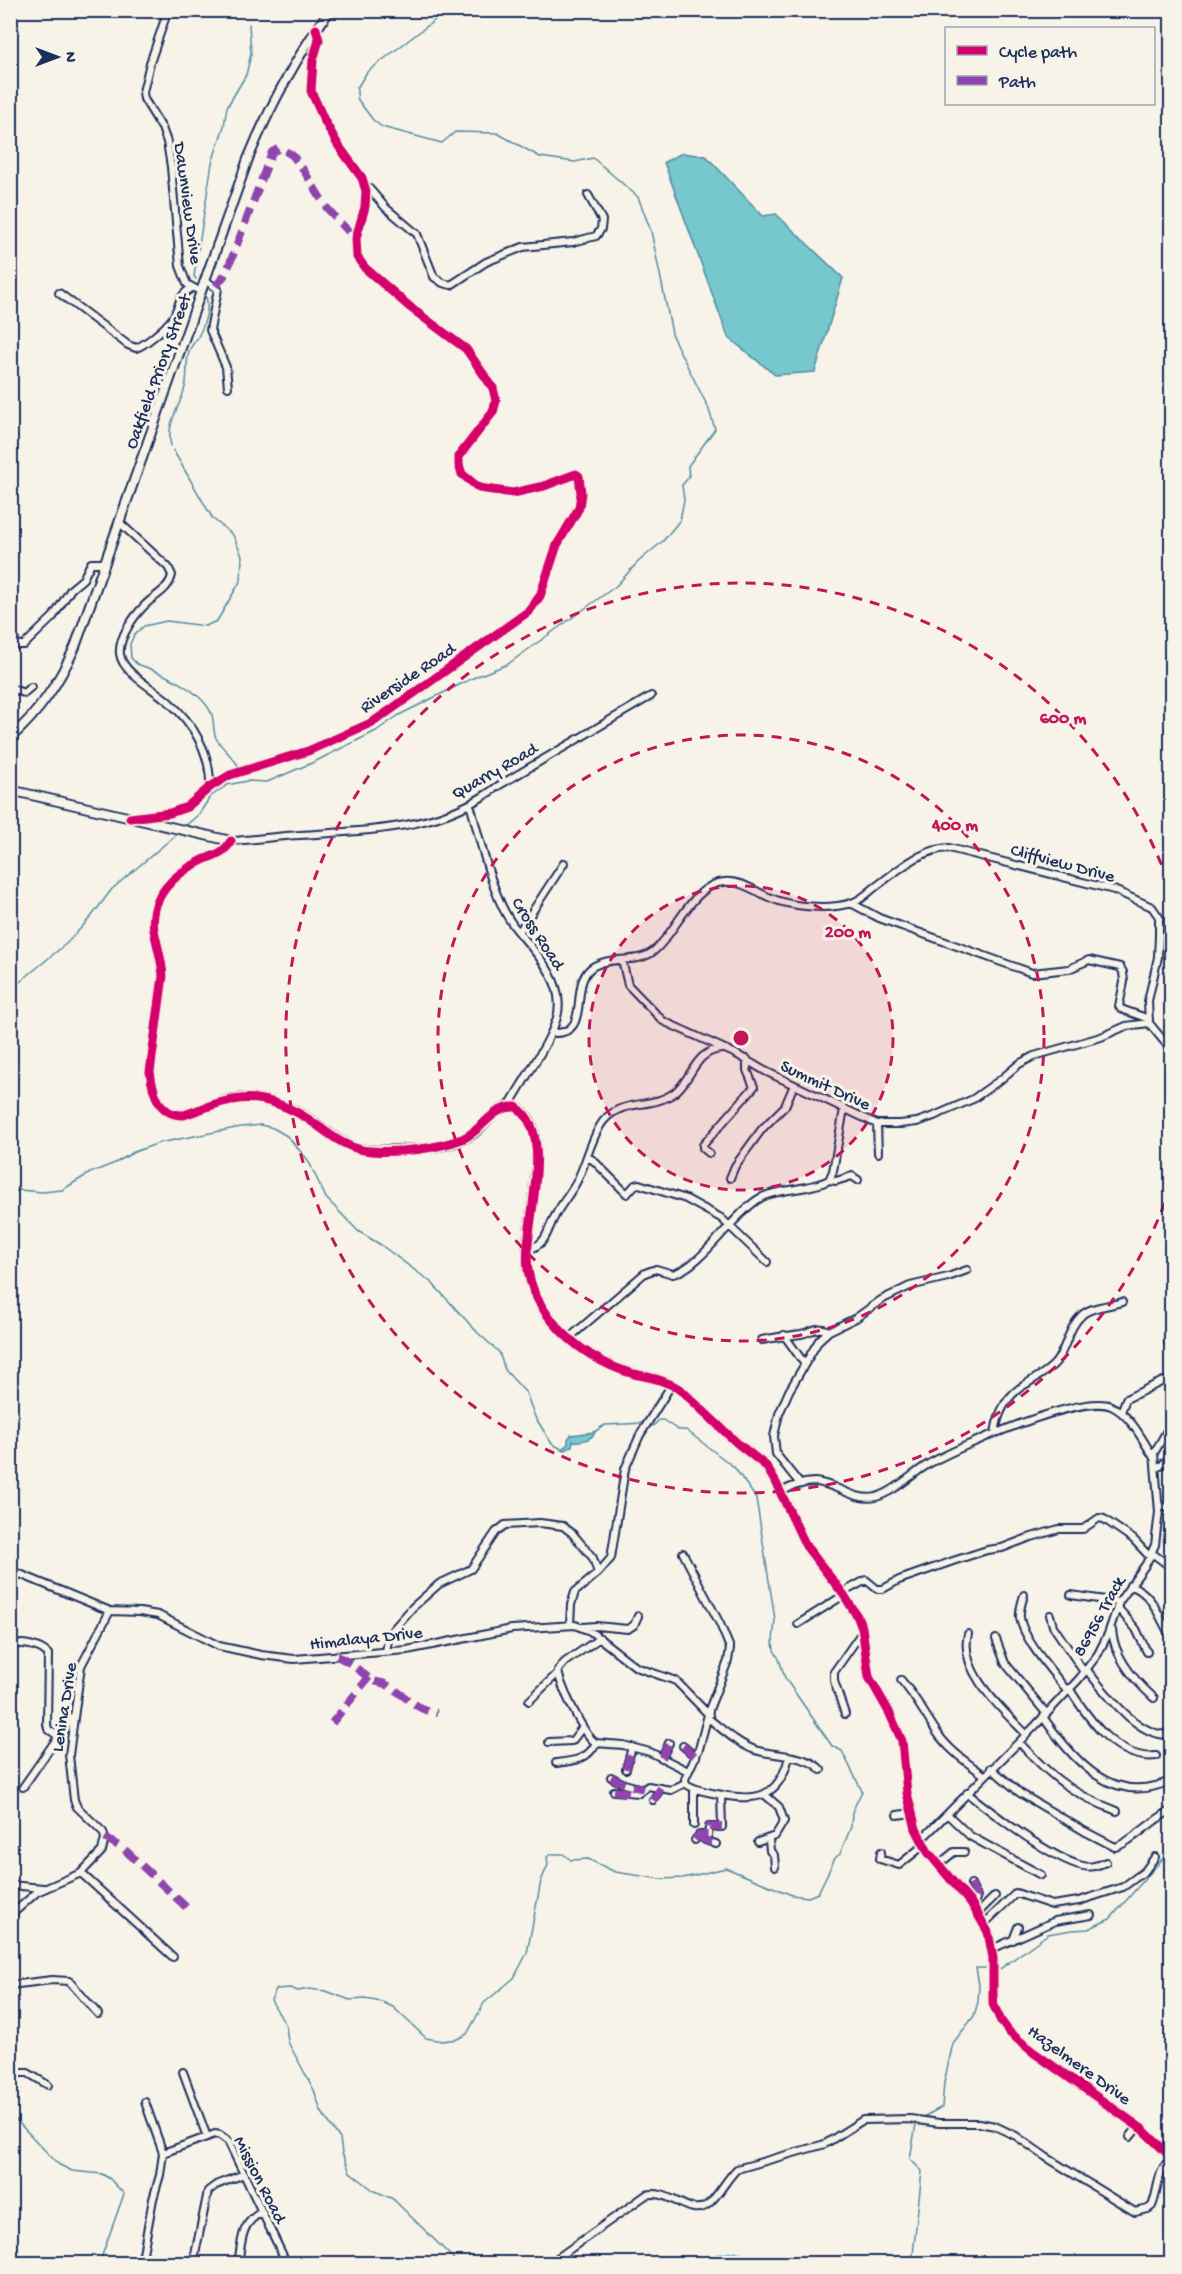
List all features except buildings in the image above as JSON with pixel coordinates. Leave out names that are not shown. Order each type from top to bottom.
[{"type":"street","name":"Dawnview Drive","points":[[168,10],[143,92],[144,99],[162,128],[167,142],[180,266],[192,288],[201,292]]},
{"type":"street","name":"Oakfield Priory Street","points":[[10,738],[41,707],[67,666],[262,125],[287,76],[330,10]]},
{"type":"street","points":[[316,29],[319,40],[313,60],[311,91],[338,145],[365,184],[386,208],[417,234],[434,277],[443,283],[451,285],[486,262],[523,247],[573,242],[596,236],[601,229],[602,220],[588,195]]},
{"type":"street","name":"Riverside Road","points":[[130,818],[170,813],[187,807],[210,787],[230,775],[308,751],[373,722],[530,611],[540,596],[557,545],[579,508],[581,493],[578,474],[513,494],[479,488],[462,474],[458,460],[460,453],[493,412],[496,401],[493,388],[466,349],[425,320],[360,263],[355,244],[365,207],[365,184]]},
{"type":"street","points":[[205,280],[218,289],[210,330],[226,368],[228,387]]},
{"type":"street","points":[[58,293],[128,345],[136,348],[146,343],[169,322],[183,293],[192,288]]},
{"type":"street","points":[[119,522],[168,567],[172,575],[165,590],[145,605],[129,627],[120,650],[121,658],[131,673],[169,702],[188,723],[207,757],[210,787]]},
{"type":"street","points":[[10,634],[18,645],[24,645],[53,617],[71,589],[83,579],[91,562],[105,563]]},
{"type":"street","points":[[10,688],[24,693],[31,687]]},
{"type":"street","name":"Quarry Road","points":[[231,841],[419,824],[470,804],[651,696]]},
{"type":"street","points":[[10,790],[231,841],[224,851],[191,866],[172,880],[160,896],[154,910],[153,927],[163,976],[150,1072],[152,1087],[162,1107],[177,1115],[184,1115],[230,1100],[258,1099],[292,1109],[348,1145],[372,1151],[423,1148],[454,1142],[471,1135],[497,1112],[509,1106]]},
{"type":"street","name":"Cross Road","points":[[470,804],[502,905],[512,925],[537,952],[548,969],[555,986],[559,1010],[551,1033],[509,1106]]},
{"type":"street","name":"Cliffview Drive","points":[[851,903],[918,857],[939,849],[949,848],[1113,890],[1152,907],[1159,917],[1158,957],[1148,1001],[1149,1021]]},
{"type":"street","points":[[519,932],[564,863]]},
{"type":"street","points":[[551,1033],[561,1034],[573,1027],[586,973],[599,963],[608,960],[622,960],[647,955],[654,951],[697,897],[711,885],[722,882],[744,885],[774,900],[793,904],[841,906],[851,903],[879,918],[1032,973],[1069,969],[1089,960],[1114,964],[1120,967],[1124,976],[1119,1006],[1149,1021],[1172,1051]]},
{"type":"street","name":"Summit Drive","points":[[622,960],[628,985],[667,1024],[747,1059],[877,1124],[917,1122],[934,1116],[973,1099],[1019,1064],[1034,1056],[1101,1037],[1126,1026],[1149,1021]]},
{"type":"street","points":[[528,1250],[542,1243],[557,1211],[575,1184],[600,1125],[612,1112],[668,1096],[679,1088],[703,1055],[724,1049]]},
{"type":"street","points":[[710,1153],[703,1145],[754,1087],[747,1070],[747,1059]]},
{"type":"street","points":[[730,1178],[735,1166],[762,1129],[785,1106],[794,1084]]},
{"type":"street","name":"Hazelmere Drive","points":[[509,1106],[516,1107],[528,1117],[532,1126],[536,1156],[535,1194],[528,1250],[528,1272],[533,1290],[542,1308],[555,1325],[585,1350],[615,1367],[672,1384],[765,1466],[806,1546],[857,1616],[862,1632],[869,1677],[894,1721],[902,1741],[907,1793],[923,1843],[938,1865],[975,1909],[984,1924],[992,1949],[993,2004],[1000,2021],[1009,2032],[1033,2052],[1139,2127],[1172,2158]]},
{"type":"street","points":[[829,1180],[833,1171],[844,1109]]},
{"type":"street","points":[[877,1124],[878,1153]]},
{"type":"street","points":[[587,1157],[593,1160],[627,1194],[637,1184],[675,1195],[721,1218],[767,1262]]},
{"type":"street","points":[[569,1338],[645,1273],[656,1269],[673,1274],[693,1263],[729,1225],[763,1197],[829,1180],[836,1181],[852,1176],[858,1180]]},
{"type":"street","points":[[800,1484],[776,1454],[774,1436],[779,1414],[804,1363],[819,1340],[829,1331],[856,1318],[881,1300],[910,1286],[967,1270]]},
{"type":"street","points":[[995,1432],[999,1414],[1006,1403],[1017,1390],[1052,1367],[1080,1317],[1090,1310],[1122,1302]]},
{"type":"street","points":[[762,1340],[801,1334],[815,1328],[829,1331]]},
{"type":"street","points":[[784,1335],[804,1363]]},
{"type":"street","points":[[1168,1343],[1172,1350]]},
{"type":"street","points":[[1121,1412],[1126,1400],[1163,1381]]},
{"type":"street","points":[[570,1624],[571,1605],[575,1592],[598,1573],[613,1554],[623,1478],[629,1457],[672,1384]]},
{"type":"street","points":[[780,1492],[800,1484],[822,1483],[865,1497],[878,1496],[927,1465],[995,1432],[1058,1411],[1094,1403],[1108,1404],[1121,1412],[1154,1458]]},
{"type":"street","points":[[1154,1458],[1156,1448],[1172,1422]]},
{"type":"street","points":[[1156,1468],[1166,1463],[1172,1455]]},
{"type":"street","name":"86956 Track","points":[[881,1852],[880,1859],[899,1865],[923,1843],[947,1814],[1068,1690],[1104,1645],[1118,1604],[1151,1555],[1159,1525],[1154,1458]]},
{"type":"street","points":[[1159,1505],[1172,1510]]},
{"type":"street","points":[[798,1624],[866,1580],[879,1590],[953,1560],[1002,1548],[1059,1529],[1083,1529],[1099,1518],[1104,1519],[1172,1568]]},
{"type":"street","points":[[386,1652],[389,1634],[413,1607],[439,1584],[471,1569],[496,1532],[506,1525],[540,1523],[562,1526],[572,1533],[593,1558],[598,1573]]},
{"type":"street","points":[[611,1777],[624,1784],[671,1790],[685,1783],[728,1661],[730,1648],[720,1624],[683,1553]]},
{"type":"street","name":"Himalaya Drive","points":[[10,1570],[110,1611],[158,1615],[219,1646],[261,1655],[306,1660],[386,1652],[512,1629],[570,1624],[582,1627],[600,1638],[636,1667],[676,1681],[726,1732],[753,1749],[811,1763],[821,1770]]},
{"type":"street","points":[[1130,1585],[1149,1597],[1172,1639]]},
{"type":"street","points":[[1024,1595],[1020,1612],[1022,1625],[1039,1653],[1084,1713],[1116,1743],[1140,1755],[1156,1756]]},
{"type":"street","points":[[1071,1595],[1118,1604],[1136,1629],[1147,1652]]},
{"type":"street","name":"Lenina Drive","points":[[81,1873],[102,1851],[105,1838],[99,1828],[80,1811],[74,1800],[69,1755],[81,1666],[110,1611]]},
{"type":"street","points":[[1050,1615],[1053,1626],[1085,1671],[1129,1717],[1156,1734],[1172,1734]]},
{"type":"street","points":[[582,1627],[628,1629],[638,1616]]},
{"type":"street","points":[[1111,1626],[1114,1642],[1131,1674],[1154,1698]]},
{"type":"street","points":[[845,1714],[834,1681],[834,1672],[862,1632]]},
{"type":"street","points":[[968,1634],[966,1647],[978,1680],[995,1703],[1026,1734]]},
{"type":"street","points":[[529,1701],[558,1673],[562,1664],[600,1638]]},
{"type":"street","points":[[996,1639],[1005,1663],[1045,1715],[1073,1757],[1093,1773],[1127,1788],[1136,1790],[1152,1788],[1172,1780]]},
{"type":"street","points":[[10,1646],[21,1644],[40,1649],[48,1654],[47,1724],[48,1729],[58,1736]]},
{"type":"street","points":[[558,1673],[582,1728],[590,1739],[596,1743],[632,1747],[688,1771]]},
{"type":"street","points":[[901,1680],[919,1702],[948,1746],[984,1775]]},
{"type":"street","points":[[23,1787],[74,1714]]},
{"type":"street","points":[[549,1742],[572,1741],[582,1728]]},
{"type":"street","points":[[1019,1742],[1040,1766],[1071,1791],[1117,1811]]},
{"type":"street","points":[[556,1763],[583,1757],[591,1752],[596,1743]]},
{"type":"street","points":[[662,1758],[669,1743]]},
{"type":"street","points":[[683,1746],[696,1757]]},
{"type":"street","points":[[626,1769],[632,1747]]},
{"type":"street","points":[[685,1783],[694,1788],[721,1795],[748,1799],[764,1794],[778,1782],[789,1757]]},
{"type":"street","points":[[991,1768],[1020,1793],[1083,1831],[1114,1846],[1126,1842],[1153,1820],[1172,1810]]},
{"type":"street","points":[[638,1782],[646,1787]]},
{"type":"street","points":[[614,1791],[639,1793],[646,1787]]},
{"type":"street","points":[[653,1800],[661,1788]]},
{"type":"street","points":[[694,1788],[694,1825]]},
{"type":"street","points":[[967,1793],[1019,1831],[1070,1861],[1091,1867],[1106,1862]]},
{"type":"street","points":[[758,1842],[769,1840],[780,1831],[784,1818],[775,1803],[764,1794]]},
{"type":"street","points":[[716,1845],[697,1837],[708,1835],[709,1827],[722,1827],[721,1795]]},
{"type":"street","points":[[897,1815],[912,1813]]},
{"type":"street","points":[[947,1814],[970,1836],[1041,1875]]},
{"type":"street","points":[[769,1840],[775,1867]]},
{"type":"street","points":[[938,1865],[954,1852],[964,1852]]},
{"type":"street","points":[[984,1924],[1016,1893],[1052,1905],[1079,1901],[1123,1887],[1145,1871],[1155,1857]]},
{"type":"street","points":[[10,1916],[44,1888],[81,1873],[173,1957]]},
{"type":"street","points":[[10,1884],[44,1888]]},
{"type":"street","points":[[971,1884],[977,1896],[975,1909]]},
{"type":"street","points":[[975,1909],[995,1896]]},
{"type":"street","points":[[992,1949],[1055,1921],[1092,1915]]},
{"type":"street","points":[[1013,1940],[1018,1927]]},
{"type":"street","points":[[10,1985],[52,1980],[69,1981],[98,2014]]},
{"type":"street","points":[[183,2072],[207,2137]]},
{"type":"street","points":[[10,2073],[28,2073],[48,2085]]},
{"type":"street","points":[[141,2264],[163,2153],[145,2102]]},
{"type":"street","points":[[549,2264],[646,2194],[657,2193],[689,2208],[701,2208],[710,2203],[728,2177],[737,2169],[825,2144],[863,2120],[909,2119],[930,2123],[966,2122],[995,2126],[1016,2136],[1135,2212],[1148,2210],[1152,2206],[1161,2170],[1172,2158]]},
{"type":"street","name":"Hazelmere Drive","points":[[1130,2137],[1139,2127]]},
{"type":"street","name":"Mission Road","points":[[163,2153],[215,2134],[224,2137],[287,2264]]},
{"type":"street","points":[[1164,2149],[1172,2142]]},
{"type":"street","points":[[193,2264],[208,2191],[216,2185],[244,2174]]},
{"type":"street","points":[[238,2264],[246,2224],[252,2217],[262,2212]]},
{"type":"water","points":[[682,153],[706,156],[763,216],[776,214],[843,278],[815,372],[775,375],[728,337],[664,162]]},
{"type":"water","points":[[595,1432],[589,1439],[573,1441],[572,1446],[566,1450],[561,1449],[568,1444],[571,1435]]},
{"type":"waterway","points":[[183,828],[199,814],[210,797],[227,785],[247,781],[267,782],[314,762],[376,731],[399,715],[475,677],[508,664],[616,586],[638,562],[663,541],[680,520],[684,500],[682,485],[689,477],[688,466],[715,429],[708,407],[673,338],[651,231],[638,197],[593,158],[575,162],[540,157],[497,133],[455,132],[442,143],[382,127],[373,120],[358,100],[357,88],[367,72],[448,10]]},
{"type":"waterway","points":[[196,279],[194,276],[212,163],[224,126],[227,107],[246,75],[251,54],[249,24]]},
{"type":"waterway","points":[[171,446],[170,428],[184,390],[190,349],[206,317],[206,297]]},
{"type":"waterway","points":[[173,450],[213,519],[233,535],[242,556],[241,580],[217,621],[205,626],[167,621],[144,626],[134,635],[130,644],[131,658],[137,664],[180,683],[200,698],[212,715],[216,738],[239,767]]},
{"type":"waterway","points":[[10,990],[67,943],[112,889],[178,833]]},
{"type":"waterway","points":[[10,1194],[19,1190],[42,1192],[62,1190],[90,1173],[159,1143],[241,1127],[261,1125],[273,1128],[287,1136],[308,1160],[326,1198],[358,1231],[432,1283],[478,1333],[499,1352],[505,1370],[526,1393],[535,1417],[552,1444],[562,1449]]},
{"type":"waterway","points":[[454,2264],[453,2258],[393,2199],[373,2190],[350,2172],[342,2153],[340,2139],[321,2111],[314,2090],[288,2042],[286,2026],[271,2000],[276,1989],[326,1991],[350,2000],[365,1999],[382,2002],[393,2007],[426,2038],[442,2041],[457,2039],[467,2034],[484,2003],[514,1978],[527,1953],[541,1881],[548,1865],[547,1857],[551,1854],[563,1854],[571,1860],[588,1859],[615,1872],[661,1879],[683,1878],[726,1868],[792,1895],[808,1897],[818,1893],[835,1858],[840,1854],[851,1827],[852,1812],[862,1791],[842,1751],[832,1746],[785,1678],[774,1650],[775,1619],[756,1498],[734,1467],[686,1430],[678,1430],[663,1420],[659,1420],[653,1426],[648,1425]]},
{"type":"waterway","points":[[594,1432],[605,1425],[644,1423]]},
{"type":"waterway","points":[[997,1969],[1048,1934],[1088,1929],[1110,1919],[1172,1848]]},
{"type":"waterway","points":[[925,2116],[942,2107],[944,2083],[953,2043],[974,2016],[978,2002],[979,1985],[976,1968],[985,1968]]},
{"type":"waterway","points":[[10,2121],[16,2120],[58,2164],[72,2171],[102,2174],[124,2194],[99,2264]]},
{"type":"waterway","points":[[912,2264],[922,2171],[910,2159],[916,2124]]},
{"type":"waterway","points":[[691,2264],[735,2255],[764,2264]]},
{"type":"marked path","points":[[216,286],[230,263],[272,152],[280,148],[292,155],[326,207],[349,232]]},
{"type":"marked path","points":[[337,1656],[371,1680],[385,1684],[415,1705],[437,1713]]},
{"type":"marked path","points":[[332,1723],[369,1677]]},
{"type":"marked path","points":[[662,1758],[669,1743]]},
{"type":"marked path","points":[[683,1746],[696,1757]]},
{"type":"marked path","points":[[626,1769],[632,1747]]},
{"type":"marked path","points":[[611,1777],[624,1784],[643,1789]]},
{"type":"marked path","points":[[653,1800],[661,1788]]},
{"type":"marked path","points":[[614,1791],[631,1793]]},
{"type":"marked path","points":[[695,1840],[699,1835],[708,1835],[709,1827],[722,1827]]},
{"type":"marked path","points":[[699,1835],[716,1844]]},
{"type":"marked path","points":[[105,1838],[124,1849],[187,1908]]},
{"type":"marked path","points":[[971,1884],[977,1896],[973,1906]]},
{"type":"cycle path","points":[[130,818],[170,813],[187,807],[210,787],[230,775],[308,751],[373,722],[389,711],[529,611],[540,596],[557,545],[579,508],[581,493],[579,476],[576,474],[544,486],[513,493],[479,488],[462,474],[459,456],[493,412],[496,401],[493,388],[466,349],[411,308],[365,268],[357,257],[356,238],[365,207],[366,191],[362,178],[338,145],[311,91],[313,60],[319,40],[316,29]]},
{"type":"cycle path","points":[[231,841],[222,851],[191,866],[173,880],[155,907],[154,930],[163,976],[150,1072],[155,1095],[159,1102],[169,1112],[184,1115],[227,1101],[244,1099],[267,1101],[288,1108],[309,1119],[349,1146],[371,1151],[417,1150],[462,1139],[494,1114],[508,1107],[516,1107],[528,1120],[535,1138],[536,1183],[527,1252],[528,1270],[534,1292],[541,1305],[562,1332],[590,1354],[612,1366],[653,1378],[681,1390],[737,1443],[766,1466],[806,1546],[844,1595],[862,1627],[869,1677],[902,1741],[907,1793],[916,1829],[928,1852],[973,1906],[988,1932],[993,1958],[993,2004],[1001,2021],[1009,2032],[1033,2052],[1142,2129],[1172,2158]]}]
